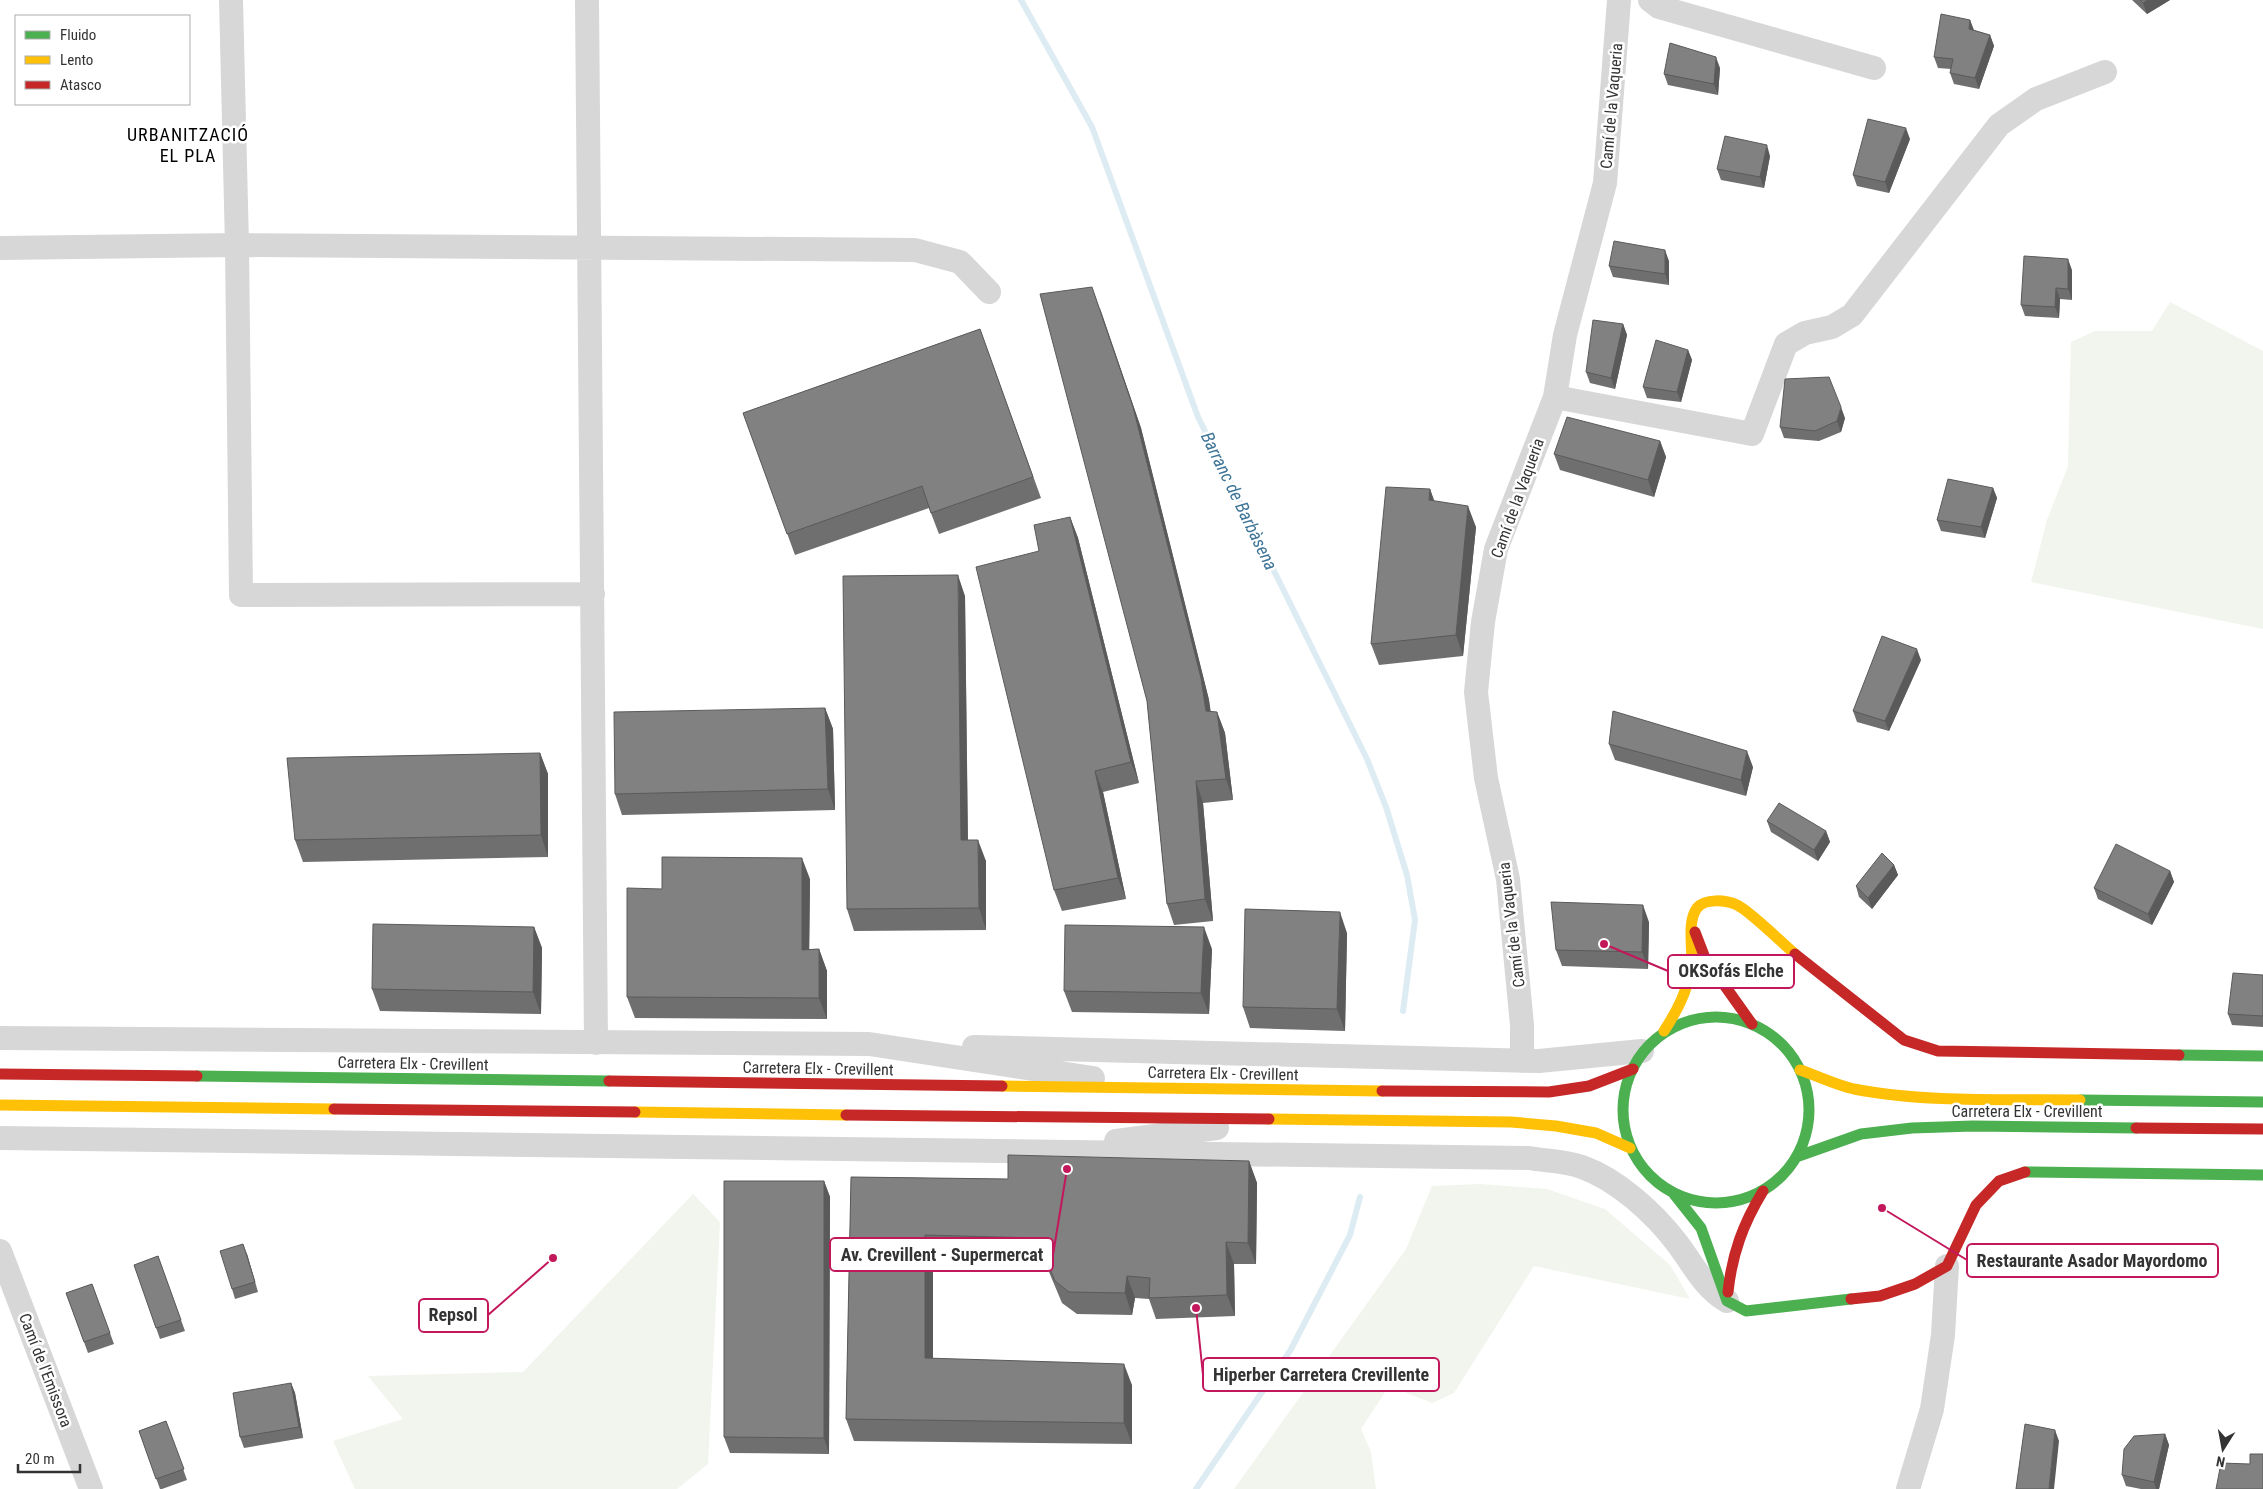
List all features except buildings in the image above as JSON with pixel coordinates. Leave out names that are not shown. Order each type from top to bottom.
[{"type":"main road","points":[[2263,1056],[1938,1051],[1904,1040],[1832,984],[1737,905],[1717,899],[1701,903],[1694,914],[1691,966],[1683,1002],[1664,1031],[1637,1060],[1625,1083],[1622,1118],[1630,1148],[1648,1175],[1674,1194],[1701,1228],[1727,1301],[1746,1311],[1880,1296],[1915,1284],[1947,1266],[1976,1206],[1999,1181],[2026,1172],[2263,1175]]},
{"type":"main road","points":[[1692,925],[1705,958],[1752,1024]]},
{"type":"main road","points":[[1664,1031],[1706,1016],[1737,1018],[1761,1027],[1794,1057],[1806,1081],[1810,1110],[1806,1140],[1790,1168],[1763,1191],[1739,1201],[1710,1202],[1700,1202],[1674,1194]]},
{"type":"main road","name":"Carretera Elx - Crevillent","points":[[0,1074],[1549,1092],[1589,1086],[1637,1060]]},
{"type":"main road","name":"Carretera Elx - Crevillent","points":[[1800,1070],[1853,1088],[1901,1095],[1976,1099],[2263,1102]]},
{"type":"main road","points":[[0,1105],[1510,1122],[1556,1126],[1596,1133],[1630,1148]]},
{"type":"main road","name":"Carretera Elx - Crevillent","points":[[1796,1157],[1861,1134],[1912,1128],[1973,1126],[2263,1130]]},
{"type":"main road","points":[[1727,1301],[1730,1259],[1742,1225],[1763,1191]]},
{"type":"street","points":[[230,0],[237,245],[241,595],[593,594]]},
{"type":"street","points":[[587,0],[596,1042]]},
{"type":"street","name":"Camí de la Vaqueria","points":[[1522,1060],[1522,1025],[1508,879],[1486,778],[1476,692],[1483,622],[1496,549],[1555,397],[1565,335],[1605,183],[1619,0]]},
{"type":"street","points":[[1650,0],[1659,6],[1874,68]]},
{"type":"street","points":[[1555,397],[1752,434],[1786,344],[1805,333],[1832,327],[1852,315],[1999,125],[2036,99],[2105,72]]},
{"type":"street","points":[[0,248],[237,245],[589,246],[915,250],[960,262],[989,292]]},
{"type":"street","points":[[0,1038],[869,1044],[1522,1060],[1637,1060]]},
{"type":"street","points":[[869,1044],[1164,1088]]},
{"type":"street","points":[[1027,1152],[1283,1120]]},
{"type":"street","points":[[0,1138],[1529,1158],[1581,1167],[1613,1184],[1644,1209],[1676,1242],[1713,1293],[1727,1301]]},
{"type":"street","name":"Camí de l'Emissora","points":[[0,1251],[91,1489]]},
{"type":"street","points":[[1908,1489],[1932,1409],[1942,1335],[1947,1266]]},
{"type":"shaded area","points":[[2170,302],[2263,351],[2263,629],[2031,582],[2047,520],[2068,466],[2071,342],[2095,331],[2152,331]]},
{"type":"shaded area","points":[[1481,1184],[1547,1189],[1605,1209],[1670,1265],[1690,1299],[1534,1266],[1454,1393],[1432,1403],[1389,1386],[1361,1429],[1371,1452],[1376,1489],[1234,1489],[1406,1249],[1432,1186]]},
{"type":"shaded area","points":[[693,1194],[720,1222],[708,1464],[677,1489],[355,1489],[333,1441],[403,1419],[368,1376],[523,1372]]},
{"type":"waterway","name":"Barranc de Barbàsena","points":[[1021,0],[1092,127],[1198,417],[1367,759],[1386,807],[1407,875],[1415,920],[1403,1011]]},
{"type":"waterway","name":"Barranc de Barbàsena","points":[[1196,1489],[1290,1351],[1350,1235],[1360,1197]]},
{"type":"traffic: fast","points":[[1707,1017],[1725,1017],[1752,1024],[1782,1044],[1802,1074],[1809,1101],[1809,1110],[1809,1119],[1802,1146],[1782,1176],[1752,1196],[1725,1203],[1707,1203],[1689,1199],[1672,1192],[1657,1182],[1644,1169],[1634,1154],[1627,1137],[1623,1119],[1623,1101],[1627,1083],[1634,1066],[1644,1051],[1657,1038],[1672,1028],[1689,1021],[1707,1017]]},
{"type":"traffic: fast","points":[[2179,1055],[2263,1056]]},
{"type":"traffic: fast","points":[[197,1076],[609,1081]]},
{"type":"traffic: fast","points":[[2080,1100],[2263,1102]]},
{"type":"traffic: fast","points":[[1796,1157],[1861,1134],[1912,1128],[1973,1126],[2136,1128]]},
{"type":"traffic: fast","points":[[2025,1172],[2263,1175]]},
{"type":"traffic: fast","points":[[1674,1194],[1701,1228],[1727,1301],[1746,1311],[1851,1299]]},
{"type":"traffic: slow","points":[[1664,1031],[1677,1009],[1687,985],[1692,961],[1692,921],[1697,908],[1701,905],[1710,901],[1716,901],[1727,902],[1743,908],[1795,954]]},
{"type":"traffic: slow","points":[[1800,1070],[1854,1089],[1881,1093],[1938,1098],[2080,1100]]},
{"type":"traffic: slow","points":[[1002,1086],[1382,1091]]},
{"type":"traffic: slow","points":[[0,1105],[334,1109]]},
{"type":"traffic: slow","points":[[635,1112],[846,1115]]},
{"type":"traffic: slow","points":[[1269,1119],[1511,1122],[1556,1126],[1596,1133],[1630,1148]]},
{"type":"traffic: jam","points":[[1695,932],[1705,958],[1752,1024]]},
{"type":"traffic: jam","points":[[1795,954],[1904,1040],[1938,1051],[2179,1055]]},
{"type":"traffic: jam","points":[[1382,1091],[1549,1092],[1589,1086],[1633,1069]]},
{"type":"traffic: jam","points":[[0,1074],[197,1076]]},
{"type":"traffic: jam","points":[[609,1081],[1002,1086]]},
{"type":"traffic: jam","points":[[334,1109],[635,1112]]},
{"type":"traffic: jam","points":[[846,1115],[1269,1119]]},
{"type":"traffic: jam","points":[[2136,1128],[2263,1129]]},
{"type":"traffic: jam","points":[[1851,1299],[1880,1296],[1915,1284],[1947,1266],[1976,1205],[1999,1181],[2025,1172]]},
{"type":"traffic: jam","points":[[1728,1292],[1732,1265],[1744,1227],[1763,1191]]},
{"type":"place","name":"OKSofás Elche","points":[[1604,944]]},
{"type":"place","name":"Av. Crevillent - Supermercat","points":[[1067,1169]]},
{"type":"place","name":"Restaurante Asador Mayordomo","points":[[1882,1208]]},
{"type":"place","name":"Repsol","points":[[553,1258]]},
{"type":"place","name":"Hiperber Carretera Crevillente","points":[[1196,1308]]},
{"type":"district","name":"URBANITZACIÓ EL PLA","points":[[188,145]]}]
